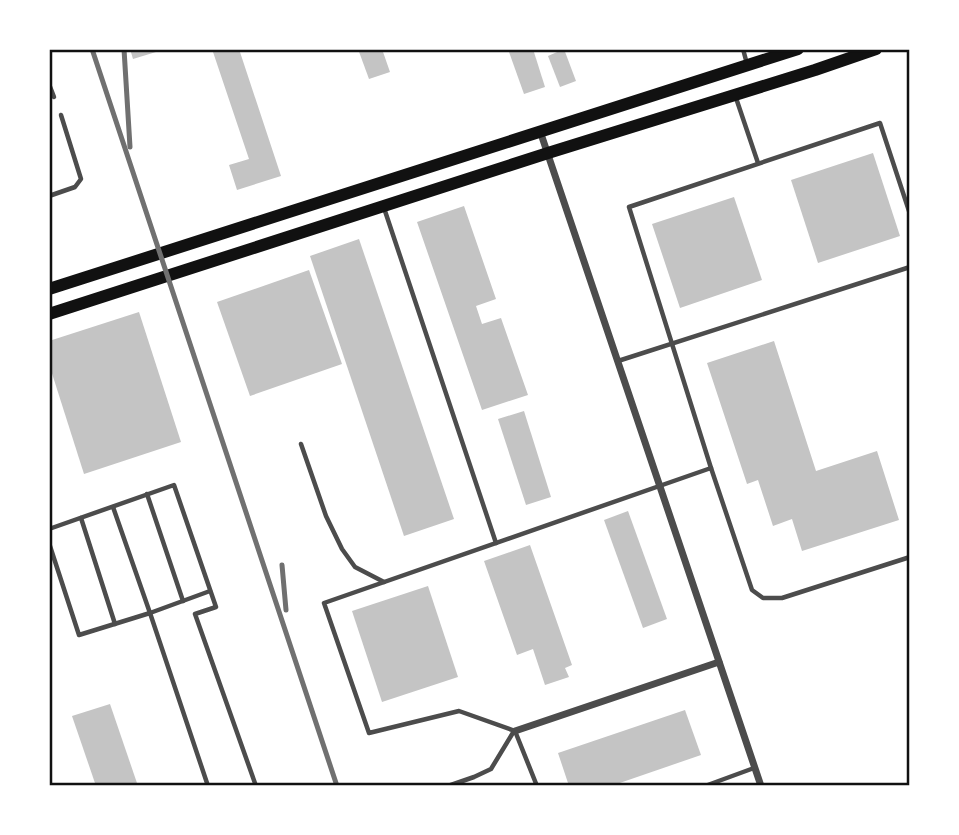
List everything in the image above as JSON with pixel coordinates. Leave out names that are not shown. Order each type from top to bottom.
[{"type":"main road","points":[[49,289],[798,49]]},
{"type":"main road","points":[[49,314],[876,49]]},
{"type":"street","points":[[540,131],[761,786]]},
{"type":"street","points":[[515,731],[719,662]]},
{"type":"lane","points":[[743,49],[748,65]]},
{"type":"lane","points":[[49,84],[54,97]]},
{"type":"lane","points":[[735,95],[758,164]]},
{"type":"lane","points":[[49,196],[75,187],[81,179],[61,115]]},
{"type":"lane","points":[[910,214],[880,123],[629,207],[752,590],[763,598],[782,598],[910,557]]},
{"type":"lane","points":[[384,206],[496,543]]},
{"type":"lane","points":[[618,361],[910,267]]},
{"type":"lane","points":[[300,444],[326,516],[342,549],[355,567],[385,582]]},
{"type":"lane","points":[[537,786],[515,731],[459,711],[369,733],[324,603],[711,468]]},
{"type":"lane","points":[[49,530],[174,485],[216,607],[195,614],[256,786]]},
{"type":"lane","points":[[147,494],[183,601]]},
{"type":"lane","points":[[113,507],[208,786]]},
{"type":"lane","points":[[81,518],[115,624]]},
{"type":"lane","points":[[49,544],[79,635],[210,591]]},
{"type":"lane","points":[[448,786],[491,769],[515,731]]},
{"type":"lane","points":[[705,786],[755,768]]},
{"type":"building","points":[[130,49],[155,49],[156,52],[133,59]]},
{"type":"building","points":[[212,49],[239,49],[281,176],[237,190],[229,165],[249,159]]},
{"type":"building","points":[[358,49],[382,49],[390,72],[369,79]]},
{"type":"building","points":[[533,49],[545,87],[524,94],[509,52]]},
{"type":"building","points":[[564,49],[576,81],[560,87],[548,56]]},
{"type":"building","points":[[873,153],[900,236],[818,263],[791,180]]},
{"type":"building","points":[[734,197],[762,280],[680,308],[652,224]]},
{"type":"building","points":[[464,206],[496,299],[476,306],[482,324],[501,318],[528,395],[482,410],[417,222]]},
{"type":"building","points":[[359,239],[454,519],[404,536],[310,256]]},
{"type":"building","points":[[309,270],[342,364],[250,396],[217,302]]},
{"type":"building","points":[[139,312],[181,442],[84,474],[49,364],[49,341]]},
{"type":"building","points":[[774,341],[816,471],[877,451],[899,520],[802,551],[792,519],[773,526],[758,480],[747,484],[707,363]]},
{"type":"building","points":[[524,411],[551,497],[526,505],[498,419]]},
{"type":"building","points":[[628,511],[667,619],[643,628],[604,520]]},
{"type":"building","points":[[530,545],[572,665],[565,668],[569,677],[545,685],[533,649],[517,655],[484,561]]},
{"type":"building","points":[[428,586],[458,677],[382,702],[352,611]]},
{"type":"building","points":[[110,704],[138,786],[96,786],[72,716]]},
{"type":"building","points":[[685,710],[701,755],[611,786],[569,786],[558,753]]},
{"type":"railway","points":[[92,49],[337,786]]},
{"type":"railway","points":[[124,49],[130,147]]},
{"type":"railway","points":[[282,565],[286,610]]}]
